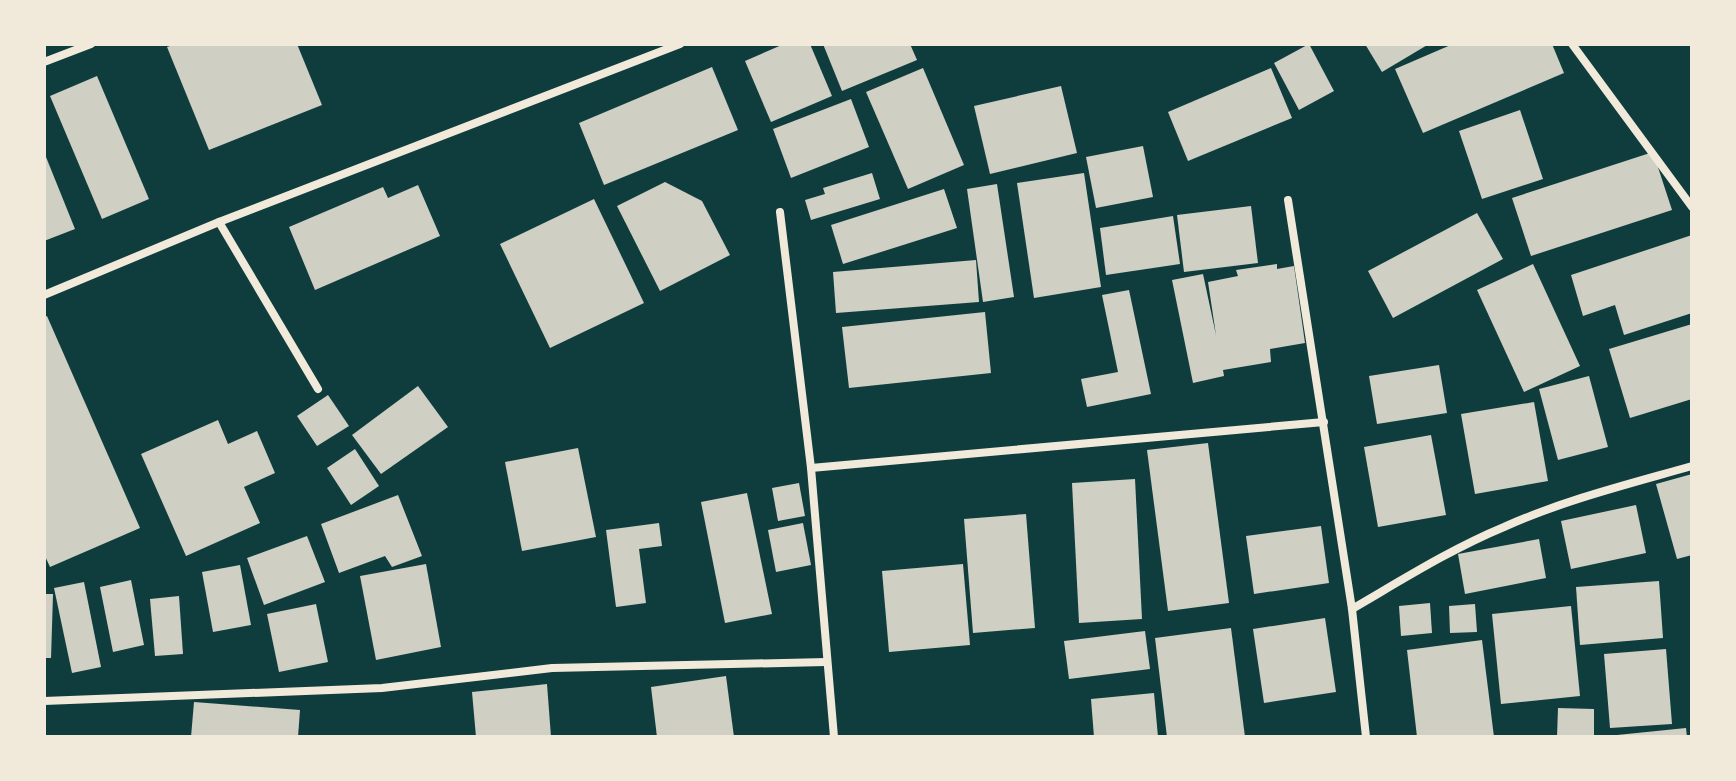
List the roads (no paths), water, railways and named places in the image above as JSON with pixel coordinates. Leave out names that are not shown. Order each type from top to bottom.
[{"type":"street","points":[[44,62],[91,44]]},
{"type":"street","points":[[44,295],[219,222],[680,44]]},
{"type":"street","points":[[1572,44],[1692,207]]},
{"type":"street","points":[[1288,200],[1352,609],[1366,737]]},
{"type":"street","points":[[780,212],[811,468],[834,737]]},
{"type":"street","points":[[219,222],[318,389]]},
{"type":"street","points":[[811,468],[1324,422]]},
{"type":"street","points":[[1352,609],[1503,527],[1580,498],[1692,466]]},
{"type":"street","points":[[44,701],[382,688],[552,668],[826,662]]}]
